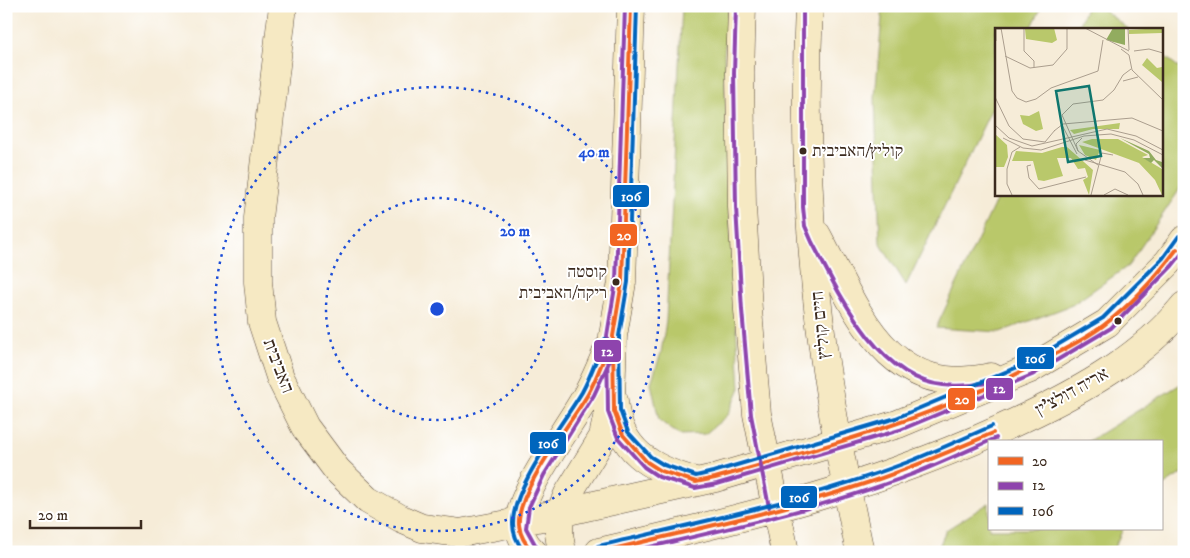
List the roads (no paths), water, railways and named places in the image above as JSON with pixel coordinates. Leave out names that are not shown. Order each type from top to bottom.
[{"type":"street","name":"האביבית","points":[[283,6],[258,218],[258,282],[262,322],[280,377],[305,427],[337,470],[368,500],[401,519],[422,528],[446,532],[478,531],[560,513]]},
{"type":"street","points":[[632,6],[622,282],[613,336],[612,383],[614,411],[623,435],[634,450],[647,462],[661,471],[696,482]]},
{"type":"street","points":[[742,6],[740,73],[743,216],[757,414],[785,552]]},
{"type":"street","name":"חיים קוליץ","points":[[809,6],[806,77],[811,225],[820,328],[838,443],[860,552]]},
{"type":"street","points":[[811,225],[862,319],[880,343],[913,371],[946,380],[970,380],[1030,369]]},
{"type":"street","points":[[560,513],[696,482],[838,443],[898,424],[1030,369],[1107,323],[1168,262],[1184,240]]},
{"type":"street","name":"אריה דולצ'ין","points":[[599,552],[725,523],[847,488],[910,468],[998,431],[1092,383],[1131,356],[1174,318],[1184,306]]},
{"type":"street","points":[[533,552],[523,537],[519,522],[530,490],[590,390],[613,336]]},
{"type":"street","points":[[562,552],[559,534],[560,513],[568,494],[603,438],[612,383]]},
{"type":"place","name":"קוליץ/האביבית","points":[[803,151]]},
{"type":"place","name":"קוסטה ריקה/האביבית","points":[[616,282]]}]
